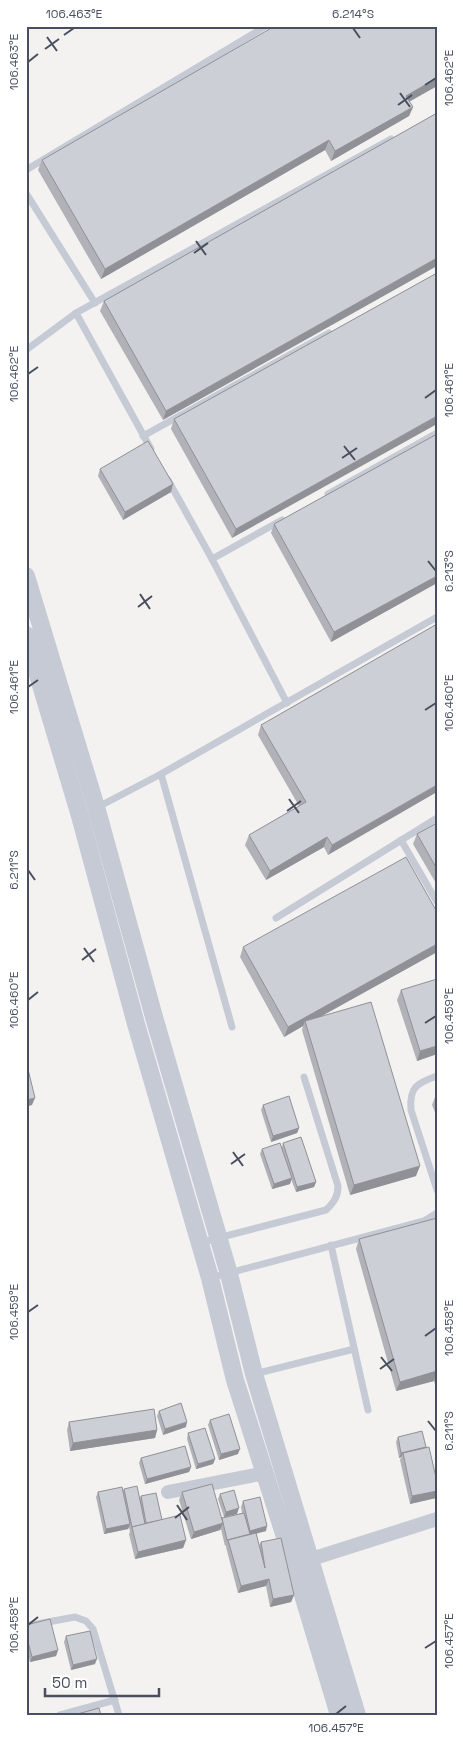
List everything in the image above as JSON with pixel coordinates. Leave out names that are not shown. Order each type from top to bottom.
[{"type":"street","points":[[26,576],[96,808],[229,1274],[339,1715]]},
{"type":"street","points":[[26,635],[80,816],[133,1014],[210,1278],[235,1380],[265,1473],[302,1562],[346,1682],[356,1715]]},
{"type":"street","points":[[168,1492],[265,1473]]},
{"type":"street","points":[[302,1562],[437,1519]]},
{"type":"lane","points":[[26,170],[266,26]]},
{"type":"lane","points":[[26,350],[76,313],[394,138]]},
{"type":"lane","points":[[26,193],[95,303]]},
{"type":"lane","points":[[76,313],[153,453]]},
{"type":"lane","points":[[144,436],[333,331]]},
{"type":"lane","points":[[324,496],[437,433]]},
{"type":"lane","points":[[162,469],[212,559],[287,703]]},
{"type":"lane","points":[[212,559],[290,516]]},
{"type":"lane","points":[[80,816],[161,774],[437,617]]},
{"type":"lane","points":[[161,774],[232,1028]]},
{"type":"lane","points":[[276,918],[437,818]]},
{"type":"lane","points":[[401,840],[437,902]]},
{"type":"lane","points":[[199,1243],[326,1210],[338,1196],[338,1186],[304,1076]]},
{"type":"lane","points":[[437,1076],[421,1082],[414,1088],[410,1099],[411,1110],[437,1190]]},
{"type":"lane","points":[[210,1278],[424,1221],[437,1213]]},
{"type":"lane","points":[[331,1245],[368,1410]]},
{"type":"lane","points":[[254,1374],[354,1348]]},
{"type":"lane","points":[[26,1626],[75,1617],[86,1621],[93,1629],[119,1715]]},
{"type":"lane","points":[[60,1715],[115,1700]]},
{"type":"building","points":[[275,26],[437,26],[437,78],[406,96],[413,107],[335,151],[329,140],[105,269],[42,160]]},
{"type":"building","points":[[437,113],[437,258],[166,411],[104,301]]},
{"type":"building","points":[[437,273],[437,416],[236,529],[174,419]]},
{"type":"building","points":[[437,434],[437,576],[334,632],[274,524]]},
{"type":"building","points":[[148,441],[173,484],[125,512],[100,469]]},
{"type":"building","points":[[437,624],[437,785],[332,845],[327,837],[270,871],[249,835],[306,802],[261,725]]},
{"type":"building","points":[[437,823],[437,869],[417,834]]},
{"type":"building","points":[[406,857],[437,912],[437,944],[288,1027],[243,947]]},
{"type":"building","points":[[437,979],[437,1046],[420,1051],[401,990]]},
{"type":"building","points":[[371,1002],[420,1166],[354,1185],[305,1021]]},
{"type":"building","points":[[26,1061],[35,1098],[26,1100]]},
{"type":"building","points":[[289,1096],[299,1128],[273,1136],[263,1105]]},
{"type":"building","points":[[301,1137],[316,1182],[297,1187],[283,1143]]},
{"type":"building","points":[[280,1143],[292,1178],[274,1184],[262,1149]]},
{"type":"building","points":[[437,1218],[437,1371],[400,1382],[359,1239]]},
{"type":"building","points":[[181,1403],[187,1422],[165,1429],[159,1411]]},
{"type":"building","points":[[154,1409],[157,1430],[73,1443],[69,1422]]},
{"type":"building","points":[[229,1414],[240,1449],[221,1454],[210,1420]]},
{"type":"building","points":[[205,1428],[215,1459],[198,1464],[188,1433]]},
{"type":"building","points":[[422,1431],[426,1447],[401,1453],[398,1437]]},
{"type":"building","points":[[185,1446],[191,1467],[147,1479],[141,1458]]},
{"type":"building","points":[[429,1447],[437,1482],[437,1491],[412,1496],[403,1453]]},
{"type":"building","points":[[212,1484],[223,1523],[194,1532],[182,1492]]},
{"type":"building","points":[[137,1486],[145,1524],[132,1527],[124,1489]]},
{"type":"building","points":[[122,1487],[130,1524],[106,1529],[98,1492]]},
{"type":"building","points":[[234,1490],[239,1508],[226,1512],[220,1494]]},
{"type":"building","points":[[156,1493],[162,1520],[146,1523],[141,1496]]},
{"type":"building","points":[[260,1497],[267,1526],[250,1531],[243,1501]]},
{"type":"building","points":[[244,1513],[250,1534],[227,1540],[222,1518]]},
{"type":"building","points":[[180,1515],[186,1540],[138,1552],[132,1527]]},
{"type":"building","points":[[256,1533],[265,1568],[261,1542],[281,1538],[294,1595],[273,1599],[269,1579],[241,1586],[228,1540]]},
{"type":"building","points":[[50,1619],[58,1650],[32,1657],[26,1634],[26,1625]]},
{"type":"building","points":[[90,1631],[97,1659],[73,1665],[66,1636]]},
{"type":"building","points":[[99,1708],[101,1715],[74,1715]]}]
